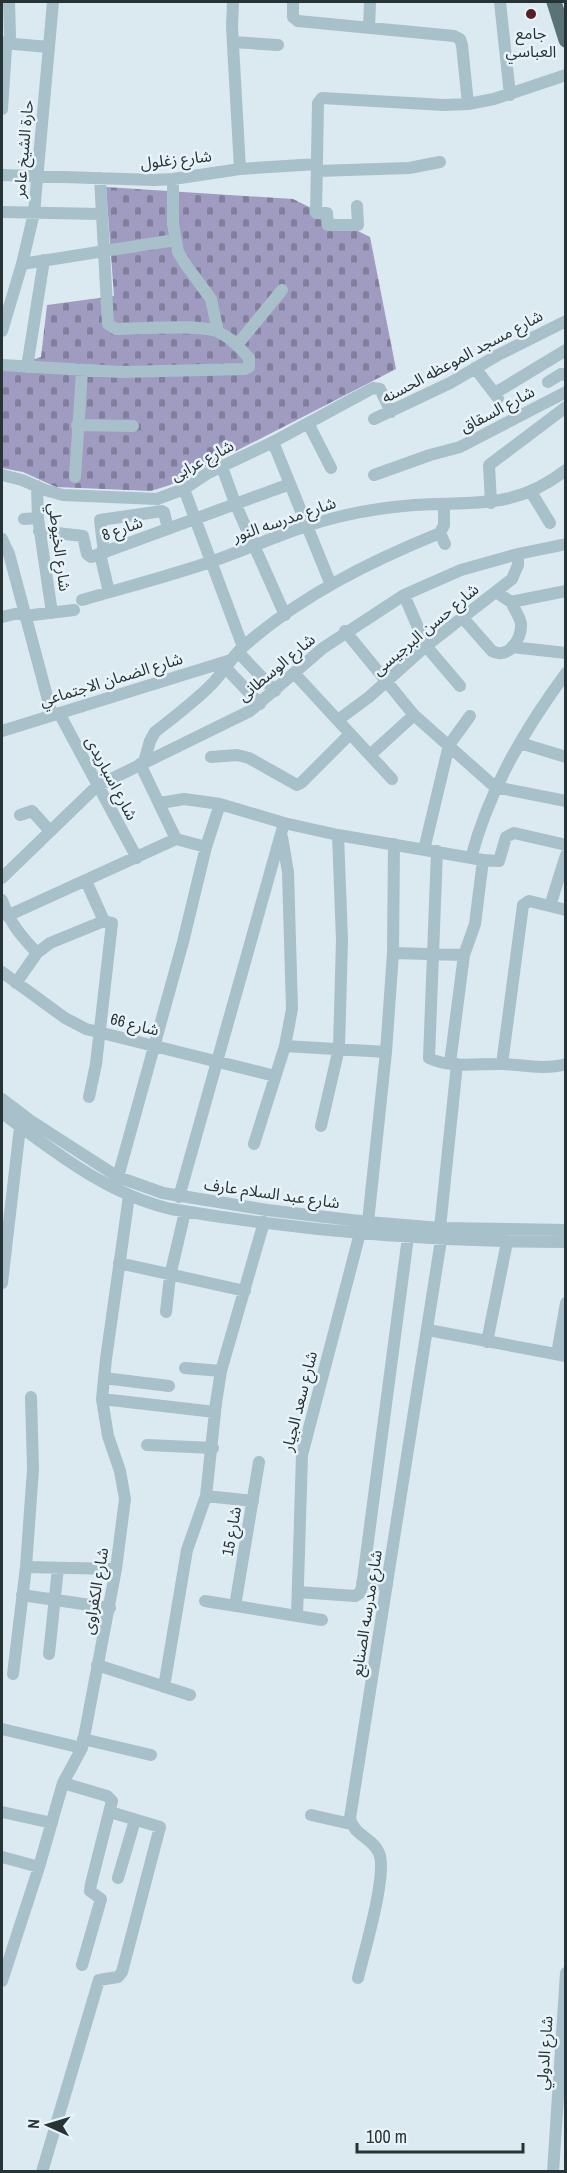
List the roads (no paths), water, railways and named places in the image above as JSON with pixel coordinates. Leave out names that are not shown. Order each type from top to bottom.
[{"type":"main road","points":[[554,2],[566,40]]},
{"type":"street","points":[[2,109],[5,44],[10,36],[9,2]]},
{"type":"street","name":"حارة الشيخ عامر","points":[[2,331],[34,213],[52,2]]},
{"type":"street","points":[[233,2],[240,169]]},
{"type":"street","points":[[293,2],[293,16],[298,21],[454,36],[460,39],[468,104]]},
{"type":"street","points":[[369,28],[370,2]]},
{"type":"street","points":[[500,2],[510,94]]},
{"type":"street","points":[[233,42],[278,45]]},
{"type":"street","points":[[5,44],[49,47]]},
{"type":"street","points":[[357,206],[358,225],[327,225],[327,213],[316,212],[318,103],[325,97],[444,105],[468,104],[510,94],[566,75]]},
{"type":"street","name":"شارع زغلول","points":[[2,175],[136,180],[172,179],[240,169],[409,168],[440,162]]},
{"type":"street","points":[[2,365],[82,370],[245,369],[249,367],[249,358],[237,345],[218,332],[199,328],[112,328],[107,318],[100,178]]},
{"type":"street","points":[[172,179],[173,224],[178,252],[211,299],[218,332]]},
{"type":"street","points":[[2,212],[100,214]]},
{"type":"street","points":[[22,264],[175,240]]},
{"type":"street","points":[[27,367],[45,260]]},
{"type":"street","points":[[237,345],[282,290]]},
{"type":"street","name":"شارع مسجد الموعظه الحسنه","points":[[374,419],[450,383],[566,321]]},
{"type":"street","points":[[475,368],[497,396],[566,350]]},
{"type":"street","points":[[75,477],[82,370]]},
{"type":"street","points":[[548,382],[561,374],[566,375]]},
{"type":"street","name":"شارع عرابى","points":[[2,475],[63,495],[142,500],[171,496],[196,480],[375,387],[380,389],[391,412]]},
{"type":"street","name":"شارع السقاق","points":[[374,475],[460,447],[566,392]]},
{"type":"street","points":[[491,503],[489,465],[566,407]]},
{"type":"street","points":[[308,423],[332,468]]},
{"type":"street","points":[[77,425],[133,426]]},
{"type":"street","points":[[273,442],[331,585]]},
{"type":"street","points":[[222,467],[253,546],[285,615]]},
{"type":"street","name":"شارع مدرسه النور","points":[[82,600],[212,561],[306,526],[342,516],[378,509],[491,503],[531,492],[550,483],[566,470]]},
{"type":"street","name":"شارع 8","points":[[38,525],[84,537],[88,556],[102,553],[290,484]]},
{"type":"street","name":"شارع الخيوطي","points":[[37,486],[38,525],[52,613]]},
{"type":"street","points":[[184,489],[212,561],[231,658],[260,704]]},
{"type":"street","points":[[531,492],[550,523]]},
{"type":"street","points":[[176,839],[142,763],[155,732],[211,686],[231,658],[285,615],[331,585],[393,552],[443,538],[444,505]]},
{"type":"street","points":[[109,592],[102,553],[100,520],[162,511],[168,529]]},
{"type":"street","points":[[24,519],[38,525]]},
{"type":"street","name":"شارع اسباريدى","points":[[2,539],[9,554],[23,614],[56,714],[137,858]]},
{"type":"street","name":"شارع الوسطانى","points":[[2,878],[97,786],[239,718],[260,704],[345,632],[404,595],[461,570],[518,554],[566,544]]},
{"type":"street","name":"شارع حسن البرجيسى","points":[[338,720],[387,682],[426,646],[496,592],[516,573],[518,554]]},
{"type":"street","points":[[510,603],[566,591]]},
{"type":"street","points":[[462,617],[496,653],[503,653],[512,647],[518,639],[521,623],[510,603],[496,592]]},
{"type":"street","points":[[404,595],[426,646],[460,686]]},
{"type":"street","points":[[2,617],[74,610]]},
{"type":"street","points":[[345,632],[414,715],[495,787],[566,801]]},
{"type":"street","points":[[512,647],[566,652]]},
{"type":"street","points":[[231,658],[274,691]]},
{"type":"street","name":"شارع الضمان الاجتماعي","points":[[2,731],[231,658]]},
{"type":"street","points":[[294,673],[392,779]]},
{"type":"street","name":"شارع مدرسه الصنايع","points":[[351,1824],[350,1818],[428,1330],[440,1234],[464,954],[475,924],[479,829],[495,787],[536,715],[566,673]]},
{"type":"street","points":[[370,755],[414,715]]},
{"type":"street","points":[[470,716],[449,745],[431,850],[432,954],[428,1056],[430,1059],[453,1064],[548,1067],[566,1064]]},
{"type":"street","points":[[211,758],[237,755],[249,758],[297,785],[351,734]]},
{"type":"street","points":[[520,743],[566,757]]},
{"type":"street","points":[[160,803],[184,799],[220,804],[283,828],[477,859],[499,861],[506,837],[514,833],[566,845]]},
{"type":"street","points":[[118,1177],[206,847],[220,804]]},
{"type":"street","points":[[20,815],[32,811],[50,831]]},
{"type":"street","points":[[254,1144],[285,1046],[292,1009],[288,872],[283,828]]},
{"type":"street","points":[[178,1197],[283,828]]},
{"type":"street","points":[[321,1126],[339,1048],[342,940],[338,835]]},
{"type":"street","points":[[7,916],[176,839],[206,847]]},
{"type":"street","points":[[368,1222],[386,1052],[393,953],[394,844]]},
{"type":"street","points":[[550,906],[566,855]]},
{"type":"street","points":[[86,881],[104,921]]},
{"type":"street","points":[[2,900],[7,916],[19,934],[37,953]]},
{"type":"street","points":[[502,1064],[525,902],[566,910]]},
{"type":"street","points":[[16,983],[37,953],[50,943],[104,921],[110,921],[113,927],[100,1033],[88,1096]]},
{"type":"street","points":[[393,953],[464,954]]},
{"type":"street","name":"شارع 66","points":[[2,972],[76,1025],[275,1076]]},
{"type":"street","points":[[285,1046],[386,1052]]},
{"type":"street","name":"شارع عبد السلام عارف","points":[[2,1099],[26,1126],[99,1180],[129,1196],[156,1206],[264,1222],[408,1237],[566,1230]]},
{"type":"street","name":"شارع عبد السلام عارف","points":[[2,1113],[118,1177],[147,1189],[178,1197],[507,1242],[566,1242]]},
{"type":"street","points":[[2,1283],[26,1126]]},
{"type":"street","name":"شارع الكفراوى","points":[[2,1981],[63,1783],[83,1744],[110,1608],[125,1499],[120,1471],[108,1436],[102,1399],[129,1196]]},
{"type":"street","points":[[166,1312],[170,1276],[185,1212]]},
{"type":"street","points":[[164,1687],[185,1557],[206,1496],[221,1371],[264,1222]]},
{"type":"street","name":"شارع سعد الجيار","points":[[297,1616],[302,1455],[360,1233]]},
{"type":"street","points":[[298,1592],[354,1596],[360,1593],[408,1237]]},
{"type":"street","points":[[487,1342],[507,1242]]},
{"type":"street","points":[[119,1263],[245,1291]]},
{"type":"street","points":[[428,1330],[561,1355],[566,1303]]},
{"type":"street","points":[[185,1368],[221,1371]]},
{"type":"street","points":[[104,1378],[169,1386]]},
{"type":"street","points":[[13,1674],[26,1567],[33,1469],[31,1397]]},
{"type":"street","points":[[102,1399],[215,1412]]},
{"type":"street","points":[[147,1445],[213,1448]]},
{"type":"street","name":"شارع 15","points":[[235,1606],[259,1462]]},
{"type":"street","points":[[206,1496],[253,1501]]},
{"type":"street","points":[[26,1567],[116,1569]]},
{"type":"street","points":[[49,1654],[58,1568]]},
{"type":"street","points":[[362,1583],[387,1585]]},
{"type":"street","points":[[22,1595],[110,1608]]},
{"type":"street","points":[[205,1601],[322,1620]]},
{"type":"street","points":[[97,1665],[190,1695]]},
{"type":"street","points":[[2,1729],[151,1755]]},
{"type":"street","points":[[63,1783],[110,1797],[112,1801],[90,1891],[101,1899],[82,1965]]},
{"type":"street","points":[[2,1812],[52,1823]]},
{"type":"street","points":[[42,2172],[99,1980],[120,1976],[160,1827],[110,1812]]},
{"type":"street","points":[[311,1815],[351,1824],[379,1851],[383,1869],[358,1978]]},
{"type":"street","points":[[118,1878],[135,1820]]},
{"type":"street","points":[[2,1857],[39,1867]]},
{"type":"street","name":"شارع الدولي","points":[[553,2172],[566,1973]]},
{"type":"place","name":"جامع العباسي","points":[[531,14]]}]
